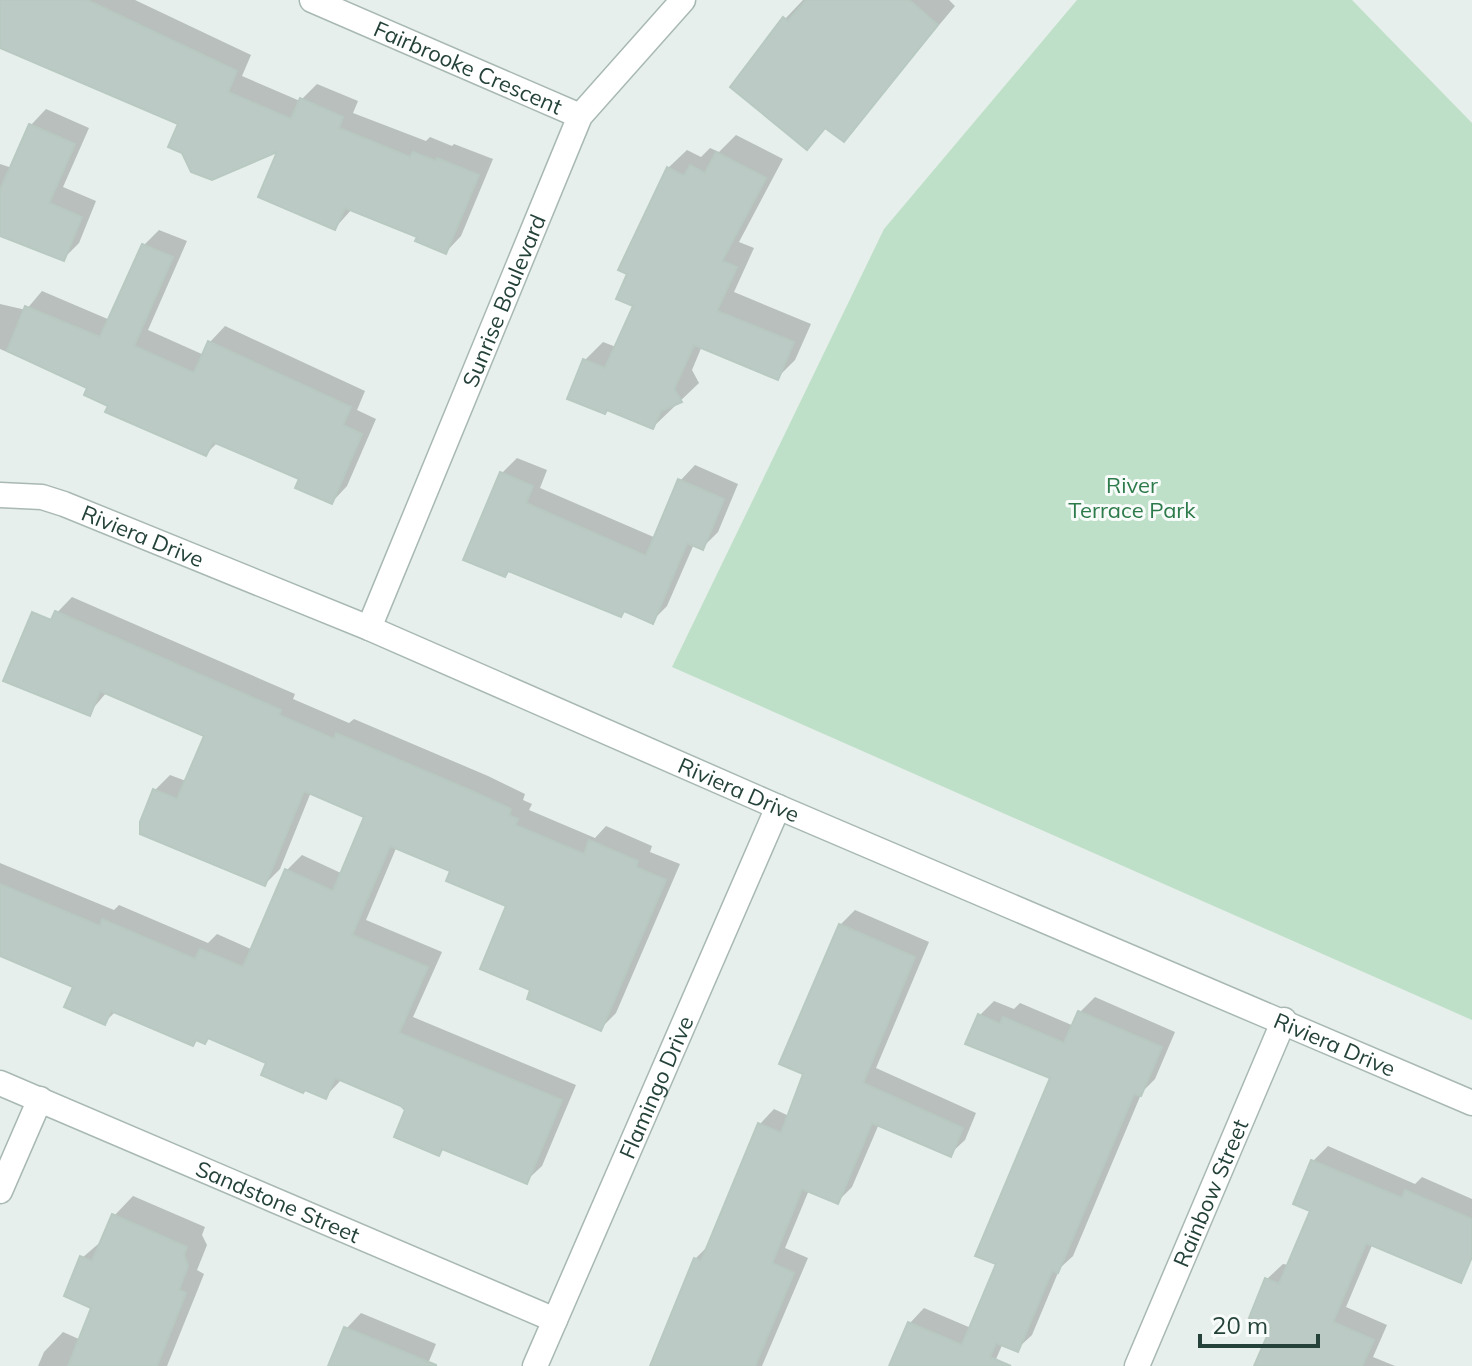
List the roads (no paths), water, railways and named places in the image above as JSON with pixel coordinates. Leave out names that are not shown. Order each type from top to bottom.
[{"type":"street","name":"Fairbrooke Crescent","points":[[312,0],[580,116]]},
{"type":"street","name":"Sunrise Boulevard","points":[[369,628],[580,116],[683,0]]},
{"type":"street","name":"Riviera Drive","points":[[0,495],[42,497],[64,504],[369,628],[778,807],[1284,1020],[1472,1103]]},
{"type":"street","name":"Flamingo Drive","points":[[535,1366],[778,807]]},
{"type":"street","name":"Rainbow Street","points":[[1137,1366],[1284,1020]]},
{"type":"street","name":"Sandstone Street","points":[[0,1083],[555,1320]]},
{"type":"street","points":[[0,1191],[40,1099]]},
{"type":"park label","name":"River Terrace Park","points":[[1132,498]]}]
